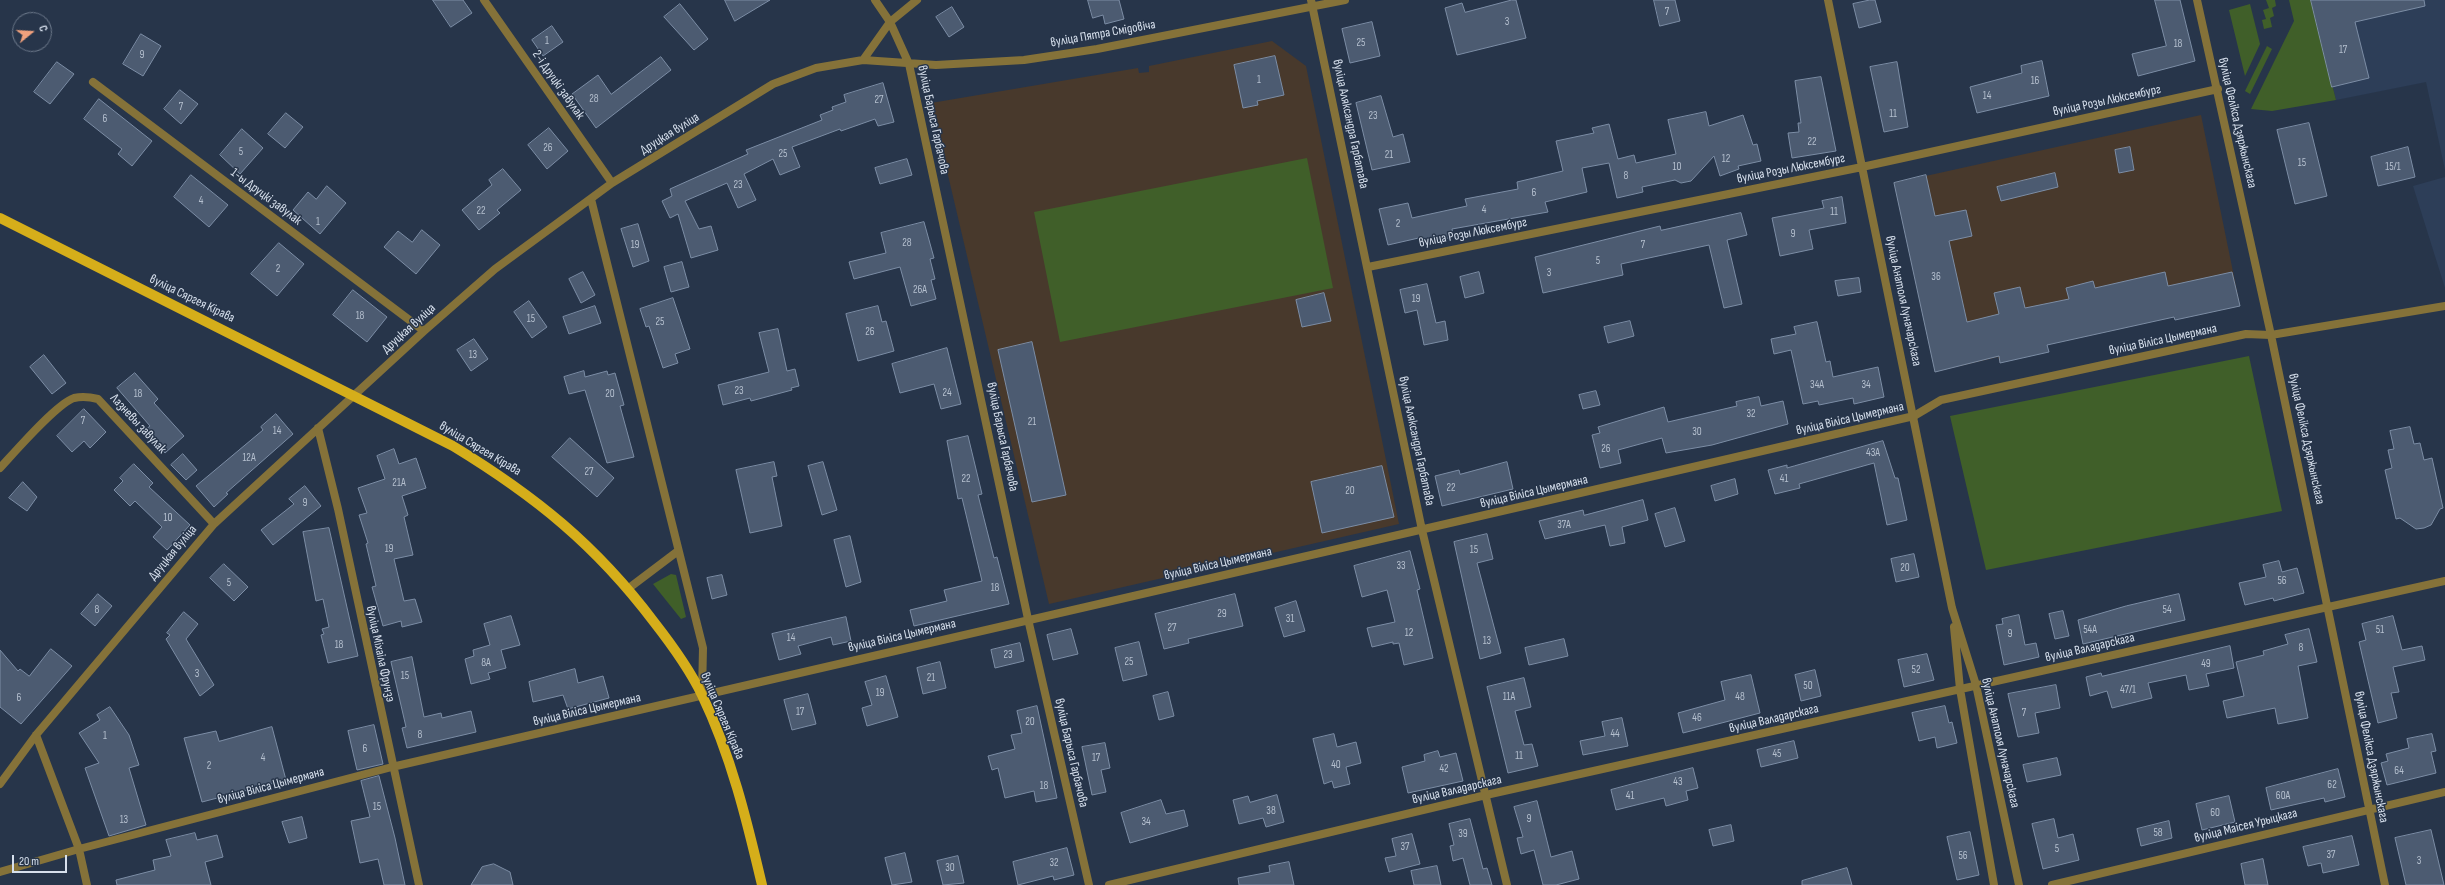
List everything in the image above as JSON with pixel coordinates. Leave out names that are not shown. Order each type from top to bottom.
[{"type":"main road","name":"вуліца Сяргея Кірава","points":[[0,218],[355,394],[453,446],[507,478],[556,516],[629,588],[679,654],[702,695],[731,770],[762,885]]},
{"type":"street","name":"2-і Друцкі завулак","points":[[484,0],[612,183]]},
{"type":"street","name":"вуліца Барыса Гарбачова","points":[[875,0],[890,22],[909,64],[1028,619],[1089,885]]},
{"type":"street","points":[[863,60],[890,22],[916,0]]},
{"type":"street","name":"вуліца Пятра Смідовіча","points":[[863,60],[936,65],[1024,60],[1097,49],[1312,4],[1345,0]]},
{"type":"street","name":"вуліца Анатоля Луначарскага","points":[[1828,0],[1952,608],[1960,689],[1994,885]]},
{"type":"street","name":"вуліца Фелікса Дзяржынскага","points":[[2197,0],[2218,89],[2271,335],[2385,885]]},
{"type":"street","name":"вуліца Аляксандра Гарбатава","points":[[1312,4],[1422,530],[1507,885]]},
{"type":"street","name":"Друцкая вуліца","points":[[0,784],[36,735],[214,524],[355,394],[495,269],[612,183],[773,84],[816,68],[863,60]]},
{"type":"street","name":"1-ы Друцкі завулак","points":[[93,82],[424,332]]},
{"type":"street","name":"вуліца Розы Люксембург","points":[[1368,267],[1862,167],[2218,89]]},
{"type":"street","points":[[591,199],[703,648],[702,695]]},
{"type":"street","name":"вуліца Віліса Цымермана","points":[[0,872],[79,849],[392,767],[1028,619],[1422,530],[1914,416],[1941,400],[2246,334],[2271,335],[2445,306]]},
{"type":"street","name":"Лазневы завулак","points":[[0,468],[46,420],[72,399],[86,396],[98,399],[214,524]]},
{"type":"street","name":"вуліца Міхаіла Фрунзэ","points":[[318,428],[338,509],[392,767],[419,885]]},
{"type":"street","points":[[629,588],[678,551]]},
{"type":"street","name":"вуліца Валадарскага","points":[[1109,885],[1486,796],[2328,606],[2445,581]]},
{"type":"street","name":"вуліца Анатоля Луначарскага","points":[[1952,608],[1976,686],[2019,885]]},
{"type":"street","points":[[36,735],[79,849],[87,885]]},
{"type":"street","name":"вуліца Маісея Урыцкага","points":[[2052,885],[2369,808],[2445,792]]},
{"type":"shaded area","points":[[2311,0],[2445,0],[2445,170],[2426,82],[2336,100]]},
{"type":"shaded area","points":[[1272,41],[1306,66],[1399,524],[1049,604],[931,103],[1138,68],[1139,73],[1149,72],[1149,66]]},
{"type":"shaded area","points":[[2201,115],[2240,306],[2175,320],[2174,317],[2047,345],[2000,363],[1998,357],[1935,372],[1894,183]]},
{"type":"shaded area","points":[[2445,177],[2445,288],[2413,186]]},
{"type":"green space","points":[[2266,0],[2275,0],[2276,6],[2272,8],[2274,16],[2270,18],[2272,27],[2264,29],[2262,20],[2266,19],[2263,10],[2269,8]]},
{"type":"green space","points":[[2289,0],[2311,0],[2336,100],[2272,111],[2251,109],[2294,21]]},
{"type":"green space","points":[[2250,4],[2260,44],[2245,76],[2229,10]]},
{"type":"green space","points":[[2267,46],[2272,49],[2250,94],[2245,91]]},
{"type":"green space","points":[[1307,158],[1333,288],[1060,342],[1034,212]]},
{"type":"green space","points":[[2249,356],[2282,511],[1986,570],[1950,416]]},
{"type":"green space","points":[[671,574],[676,575],[686,617],[681,619],[653,584]]},
{"type":"building","points":[[433,0],[463,0],[472,13],[451,27]]},
{"type":"building","points":[[725,0],[770,0],[735,21]]},
{"type":"building","points":[[1088,0],[1119,0],[1124,19],[1105,24],[1103,15],[1093,18]]},
{"type":"building","points":[[1516,0],[1526,38],[1457,55],[1445,8],[1462,3],[1465,12]]},
{"type":"building","points":[[1654,0],[1675,0],[1680,21],[1660,26]]},
{"type":"building","points":[[1875,0],[1881,22],[1859,28],[1853,4]]},
{"type":"building","points":[[2155,0],[2180,0],[2195,61],[2138,76],[2132,54],[2166,46]]},
{"type":"building","points":[[2311,0],[2424,0],[2425,6],[2355,22],[2369,78],[2332,87]]},
{"type":"building","points":[[680,4],[708,39],[694,50],[664,17]]},
{"type":"building","points":[[952,7],[964,27],[949,37],[936,17]]},
{"type":"building","points":[[1372,22],[1380,56],[1350,63],[1342,29]]},
{"type":"building","points":[[552,26],[563,42],[543,56],[532,40]]},
{"type":"building","points":[[141,34],[161,46],[143,76],[123,64]]},
{"type":"building","points":[[1275,56],[1284,95],[1257,101],[1258,105],[1243,108],[1234,65]]},
{"type":"building","points":[[661,57],[671,70],[596,128],[572,94],[598,75],[611,94]]},
{"type":"building","points":[[2042,61],[2049,96],[1977,113],[1970,87],[2022,73],[2021,66]]},
{"type":"building","points":[[57,62],[74,74],[50,104],[34,92]]},
{"type":"building","points":[[1897,62],[1908,127],[1884,132],[1870,67]]},
{"type":"building","points":[[1821,77],[1836,151],[1792,158],[1788,133],[1799,132],[1798,123],[1801,123],[1795,81]]},
{"type":"building","points":[[883,83],[894,122],[878,126],[875,119],[841,131],[840,129],[792,147],[800,167],[780,175],[773,159],[744,174],[756,200],[738,208],[727,183],[685,201],[699,229],[711,226],[718,250],[691,258],[678,214],[670,218],[662,201],[672,196],[670,189],[748,154],[746,150],[822,120],[820,115],[833,110],[832,107],[846,102],[844,95]]},
{"type":"building","points":[[180,90],[198,104],[181,124],[164,109]]},
{"type":"building","points":[[1381,96],[1393,137],[1403,134],[1410,162],[1372,170],[1356,103]]},
{"type":"building","points":[[99,99],[152,141],[132,166],[118,154],[122,149],[84,119]]},
{"type":"building","points":[[1706,112],[1709,126],[1743,115],[1753,145],[1757,144],[1761,161],[1738,166],[1739,169],[1720,176],[1714,156],[1691,181],[1681,183],[1675,180],[1642,187],[1643,192],[1617,198],[1609,163],[1582,168],[1587,192],[1545,202],[1548,212],[1452,229],[1453,237],[1434,241],[1433,237],[1424,239],[1423,237],[1388,245],[1379,209],[1408,203],[1412,218],[1467,206],[1465,199],[1518,189],[1517,182],[1563,171],[1556,141],[1594,133],[1592,128],[1609,124],[1618,159],[1634,155],[1636,163],[1676,154],[1668,120]]},
{"type":"building","points":[[286,113],[303,127],[285,148],[268,134]]},
{"type":"building","points":[[2309,123],[2327,196],[2295,204],[2277,130]]},
{"type":"building","points":[[549,128],[568,151],[547,169],[528,145]]},
{"type":"building","points":[[242,129],[263,148],[240,174],[220,155]]},
{"type":"building","points":[[2130,147],[2134,170],[2119,173],[2115,150]]},
{"type":"building","points":[[2408,147],[2415,177],[2378,186],[2371,157]]},
{"type":"building","points":[[907,159],[912,175],[880,184],[875,168]]},
{"type":"building","points":[[503,169],[521,190],[497,210],[500,213],[479,230],[462,210],[492,185],[489,180]]},
{"type":"building","points":[[2055,173],[2058,187],[2001,201],[1997,187]]},
{"type":"building","points":[[191,175],[228,205],[209,227],[174,197]]},
{"type":"building","points":[[1926,175],[1935,216],[1966,210],[1972,236],[1949,241],[1967,322],[1999,314],[1994,293],[2020,287],[2025,308],[2069,299],[2066,288],[2093,281],[2095,288],[2165,272],[2168,286],[2232,272],[2240,306],[2175,320],[2174,317],[2047,345],[2049,352],[2000,363],[1999,356],[1935,372],[1894,183]]},
{"type":"building","points":[[327,186],[346,203],[320,234],[293,210],[308,192],[316,199]]},
{"type":"building","points":[[1842,197],[1846,223],[1809,230],[1813,249],[1780,256],[1772,218],[1824,208],[1822,201]]},
{"type":"building","points":[[1741,213],[1747,235],[1727,240],[1742,304],[1724,308],[1709,245],[1621,264],[1623,275],[1543,293],[1535,257],[1660,226],[1661,230]]},
{"type":"building","points":[[924,222],[934,258],[930,259],[935,279],[931,280],[936,299],[911,306],[900,267],[854,279],[849,262],[886,253],[881,233]]},
{"type":"building","points":[[638,224],[649,261],[633,267],[621,229]]},
{"type":"building","points":[[422,230],[440,245],[416,274],[384,247],[398,231],[412,242]]},
{"type":"building","points":[[279,243],[304,264],[277,296],[251,274]]},
{"type":"building","points":[[682,262],[689,287],[671,292],[664,267]]},
{"type":"building","points":[[583,272],[595,295],[581,303],[569,279]]},
{"type":"building","points":[[1479,272],[1484,293],[1465,298],[1460,277]]},
{"type":"building","points":[[1859,278],[1861,292],[1838,296],[1835,281]]},
{"type":"building","points":[[1427,284],[1436,323],[1445,321],[1448,340],[1424,345],[1417,310],[1405,313],[1400,290]]},
{"type":"building","points":[[353,290],[387,317],[367,342],[333,315]]},
{"type":"building","points":[[1324,293],[1331,321],[1302,327],[1296,300]]},
{"type":"building","points":[[673,298],[690,349],[675,354],[678,363],[663,368],[649,326],[646,327],[640,309]]},
{"type":"building","points":[[529,301],[547,327],[532,338],[514,312]]},
{"type":"building","points":[[595,306],[601,323],[569,334],[563,317]]},
{"type":"building","points":[[878,306],[882,322],[886,321],[894,351],[858,361],[846,314]]},
{"type":"building","points":[[1630,321],[1634,336],[1608,343],[1604,327]]},
{"type":"building","points":[[1817,322],[1826,362],[1830,361],[1833,377],[1878,367],[1884,397],[1854,404],[1853,398],[1819,405],[1818,401],[1803,404],[1791,350],[1774,354],[1771,339],[1796,334],[1794,327]]},
{"type":"building","points":[[778,329],[787,371],[795,369],[799,386],[791,388],[792,390],[751,401],[750,398],[723,405],[718,385],[769,372],[759,333]]},
{"type":"building","points":[[474,339],[488,359],[471,371],[457,350]]},
{"type":"building","points":[[1032,342],[1066,495],[1032,502],[998,350]]},
{"type":"building","points":[[947,348],[961,404],[941,409],[934,384],[900,393],[892,364]]},
{"type":"building","points":[[44,355],[66,383],[52,394],[30,367]]},
{"type":"building","points":[[584,371],[585,377],[607,371],[608,375],[615,373],[624,405],[620,406],[634,457],[607,463],[585,390],[569,394],[564,377]]},
{"type":"building","points":[[135,373],[158,399],[154,403],[184,436],[165,453],[145,430],[150,426],[117,388]]},
{"type":"building","points":[[1596,391],[1600,405],[1583,409],[1579,395]]},
{"type":"building","points":[[1759,397],[1761,406],[1783,401],[1788,424],[1712,445],[1666,453],[1662,438],[1618,450],[1621,463],[1600,468],[1592,435],[1600,433],[1598,427],[1664,407],[1668,422],[1737,406],[1736,402]]},
{"type":"building","points":[[84,409],[106,432],[90,448],[84,441],[72,452],[57,436]]},
{"type":"building","points":[[276,414],[293,434],[226,493],[228,494],[214,507],[196,486],[263,430],[261,427]]},
{"type":"building","points":[[2410,427],[2414,444],[2420,443],[2424,460],[2432,458],[2443,508],[2440,509],[2431,525],[2416,529],[2400,518],[2396,519],[2385,470],[2392,468],[2388,450],[2394,449],[2390,431]]},
{"type":"building","points":[[968,436],[982,494],[978,495],[994,558],[997,557],[1009,604],[914,626],[910,610],[947,601],[944,590],[982,581],[962,498],[958,499],[947,441]]},
{"type":"building","points":[[570,438],[614,478],[597,497],[552,457]]},
{"type":"building","points":[[1883,441],[1895,478],[1898,478],[1907,520],[1887,525],[1874,463],[1799,484],[1800,488],[1775,494],[1768,470],[1787,465],[1787,468]]},
{"type":"building","points":[[394,449],[399,464],[416,458],[426,488],[402,496],[408,515],[404,517],[413,555],[394,559],[404,601],[415,599],[422,622],[402,627],[401,621],[383,626],[372,587],[376,586],[366,544],[368,543],[359,515],[367,513],[358,488],[385,479],[377,456]]},
{"type":"building","points":[[183,454],[197,470],[186,480],[171,465]]},
{"type":"building","points":[[774,462],[777,476],[772,477],[782,526],[750,533],[736,470]]},
{"type":"building","points":[[823,462],[837,510],[822,515],[808,466]]},
{"type":"building","points":[[1507,462],[1513,489],[1442,506],[1435,476],[1459,470],[1460,474]]},
{"type":"building","points":[[134,464],[153,483],[149,487],[190,525],[167,550],[153,537],[162,527],[135,501],[130,506],[114,490],[123,481],[120,478]]},
{"type":"building","points":[[1382,466],[1394,517],[1322,533],[1311,482]]},
{"type":"building","points":[[1735,479],[1738,494],[1715,501],[1711,486]]},
{"type":"building","points":[[23,482],[37,497],[27,511],[9,498]]},
{"type":"building","points":[[305,486],[321,506],[273,545],[261,530],[294,504],[289,499]]},
{"type":"building","points":[[1643,500],[1648,520],[1622,527],[1625,543],[1610,546],[1605,525],[1545,539],[1539,521],[1583,510],[1584,515]]},
{"type":"building","points":[[1675,508],[1685,541],[1665,547],[1655,514]]},
{"type":"building","points":[[329,528],[358,656],[328,663],[321,635],[324,634],[322,629],[329,627],[323,599],[316,601],[303,532]]},
{"type":"building","points":[[1487,534],[1493,559],[1477,563],[1501,653],[1480,659],[1454,542]]},
{"type":"building","points":[[850,536],[861,582],[846,587],[834,540]]},
{"type":"building","points":[[1410,551],[1420,589],[1417,590],[1433,658],[1404,665],[1399,643],[1393,644],[1393,642],[1372,647],[1367,628],[1395,622],[1387,590],[1362,597],[1354,566]]},
{"type":"building","points":[[1914,554],[1919,577],[1896,582],[1891,559]]},
{"type":"building","points":[[2279,561],[2282,572],[2297,568],[2304,593],[2274,601],[2273,598],[2245,605],[2239,583],[2266,577],[2263,565]]},
{"type":"building","points":[[224,564],[248,587],[234,601],[210,578]]},
{"type":"building","points":[[722,575],[727,595],[712,599],[707,578]]},
{"type":"building","points":[[98,594],[112,606],[95,626],[81,614]]},
{"type":"building","points":[[1235,594],[1243,626],[1188,639],[1189,643],[1164,649],[1155,614]]},
{"type":"building","points":[[2179,594],[2185,620],[2083,644],[2078,620],[2126,606]]},
{"type":"building","points":[[1296,601],[1305,631],[1284,637],[1275,608]]},
{"type":"building","points":[[2063,611],[2069,636],[2055,639],[2049,614]]},
{"type":"building","points":[[184,612],[198,624],[186,639],[214,685],[200,696],[166,639],[170,635],[167,633]]},
{"type":"building","points":[[2019,615],[2025,645],[2036,643],[2039,657],[2004,665],[1996,625],[2003,624],[2002,619]]},
{"type":"building","points":[[511,616],[520,645],[501,650],[506,668],[488,673],[490,679],[471,684],[465,659],[474,656],[473,650],[490,645],[484,624]]},
{"type":"building","points":[[2393,616],[2402,650],[2422,646],[2425,660],[2393,667],[2399,692],[2391,693],[2397,718],[2378,723],[2359,642],[2366,640],[2362,624]]},
{"type":"building","points":[[846,617],[851,641],[833,645],[831,637],[798,646],[801,654],[779,660],[772,634]]},
{"type":"building","points":[[1071,629],[1078,654],[1053,660],[1047,635]]},
{"type":"building","points":[[2309,629],[2317,662],[2298,666],[2308,718],[2278,724],[2275,708],[2227,718],[2223,701],[2244,696],[2236,662],[2264,655],[2263,651],[2288,644],[2285,635]]},
{"type":"building","points":[[1564,639],[1568,656],[1529,665],[1525,648]]},
{"type":"building","points":[[1139,642],[1147,675],[1123,681],[1115,648]]},
{"type":"building","points":[[1020,643],[1024,661],[995,668],[991,650]]},
{"type":"building","points":[[2230,646],[2234,668],[2206,674],[2209,686],[2189,690],[2186,675],[2148,683],[2152,698],[2112,708],[2107,691],[2090,696],[2086,677],[2101,673],[2102,676]]},
{"type":"building","points":[[51,649],[72,666],[21,724],[0,707],[0,650],[18,671],[20,669],[29,676]]},
{"type":"building","points":[[1927,654],[1934,680],[1904,687],[1898,660]]},
{"type":"building","points":[[412,657],[424,717],[441,713],[442,718],[471,711],[476,732],[407,748],[402,728],[406,727],[391,662]]},
{"type":"building","points":[[940,662],[946,688],[923,694],[917,668]]},
{"type":"building","points":[[575,669],[578,683],[603,676],[609,698],[568,709],[563,695],[533,702],[529,682]]},
{"type":"building","points":[[1815,670],[1821,696],[1801,701],[1795,675]]},
{"type":"building","points":[[1751,675],[1760,713],[1683,733],[1678,713],[1725,700],[1721,682]]},
{"type":"building","points":[[886,676],[898,717],[867,726],[862,708],[872,705],[865,682]]},
{"type":"building","points":[[1524,678],[1531,707],[1515,711],[1524,745],[1532,744],[1538,766],[1508,773],[1487,687]]},
{"type":"building","points":[[2056,685],[2060,708],[2035,713],[2039,733],[2018,737],[2008,694]]},
{"type":"building","points":[[1168,692],[1174,716],[1159,720],[1153,696]]},
{"type":"building","points":[[808,694],[816,724],[792,730],[784,700]]},
{"type":"building","points":[[1037,706],[1057,798],[1036,802],[1034,791],[1005,798],[998,768],[992,770],[988,756],[1015,749],[1011,735],[1022,733],[1017,711]]},
{"type":"building","points":[[1945,706],[1949,723],[1952,722],[1957,743],[1937,748],[1935,737],[1919,741],[1912,713]]},
{"type":"building","points":[[110,707],[129,735],[139,765],[129,768],[146,825],[109,836],[85,768],[99,763],[79,733],[100,720],[97,715]]},
{"type":"building","points":[[1622,718],[1628,746],[1583,755],[1580,741],[1605,736],[1602,722]]},
{"type":"building","points":[[374,725],[383,764],[357,770],[348,731]]},
{"type":"building","points":[[272,727],[286,780],[202,802],[184,738],[216,731],[219,741]]},
{"type":"building","points":[[1334,734],[1337,747],[1356,742],[1361,763],[1346,767],[1350,784],[1334,788],[1332,781],[1324,784],[1313,739]]},
{"type":"building","points":[[2432,734],[2436,751],[2431,752],[2436,773],[2387,785],[2381,763],[2388,761],[2386,754],[2409,748],[2407,739]]},
{"type":"building","points":[[1794,741],[1798,758],[1761,767],[1757,750]]},
{"type":"building","points":[[1105,743],[1110,768],[1101,770],[1106,792],[1092,795],[1082,747]]},
{"type":"building","points":[[1438,751],[1440,757],[1456,753],[1463,781],[1408,793],[1402,767],[1425,761],[1424,755]]},
{"type":"building","points":[[2057,758],[2061,775],[2027,782],[2023,765]]},
{"type":"building","points":[[1693,768],[1698,788],[1686,791],[1688,800],[1666,806],[1664,798],[1616,810],[1611,790]]},
{"type":"building","points":[[2338,769],[2345,797],[2325,802],[2324,798],[2271,810],[2266,788]]},
{"type":"building","points":[[379,776],[405,885],[384,885],[378,859],[360,863],[351,821],[370,817],[361,781]]},
{"type":"building","points":[[1277,795],[1284,822],[1266,827],[1263,818],[1239,824],[1233,800],[1248,796],[1250,802]]},
{"type":"building","points":[[2229,796],[2235,822],[2202,830],[2196,804]]},
{"type":"building","points":[[1161,800],[1166,814],[1184,810],[1188,826],[1130,843],[1121,813]]},
{"type":"building","points":[[1537,801],[1551,857],[1572,851],[1579,879],[1556,885],[1543,885],[1534,850],[1521,854],[1517,838],[1523,837],[1514,807]]},
{"type":"building","points":[[302,817],[307,838],[289,843],[282,822]]},
{"type":"building","points":[[1470,819],[1483,869],[1487,868],[1492,885],[1470,885],[1463,858],[1453,861],[1450,846],[1454,845],[1449,824]]},
{"type":"building","points":[[2054,819],[2058,838],[2073,834],[2079,860],[2043,869],[2032,824]]},
{"type":"building","points":[[2169,821],[2172,838],[2141,846],[2137,829]]},
{"type":"building","points":[[1731,825],[1734,841],[1713,846],[1709,830]]},
{"type":"building","points":[[2431,830],[2444,885],[2406,885],[2395,838]]},
{"type":"building","points":[[1970,832],[1979,875],[1957,880],[1947,837]]},
{"type":"building","points":[[195,833],[197,840],[217,835],[223,857],[205,862],[211,885],[117,885],[116,880],[155,870],[153,860],[171,856],[166,840]]},
{"type":"building","points":[[1412,834],[1420,864],[1389,872],[1385,858],[1396,856],[1392,839]]},
{"type":"building","points":[[2352,836],[2359,865],[2323,873],[2321,863],[2308,866],[2303,847]]},
{"type":"building","points":[[1067,848],[1074,875],[1054,880],[1053,876],[1018,885],[1013,862]]},
{"type":"building","points":[[905,853],[912,882],[892,885],[885,858]]},
{"type":"building","points":[[958,856],[964,883],[943,885],[937,861]]},
{"type":"building","points":[[2263,859],[2268,885],[2245,885],[2241,864]]},
{"type":"building","points":[[1289,862],[1294,885],[1239,885],[1238,878],[1270,872],[1269,866]]},
{"type":"building","points":[[494,864],[510,872],[513,885],[471,885],[482,867]]},
{"type":"building","points":[[1437,866],[1441,885],[1414,885],[1411,871]]},
{"type":"building","points":[[1847,868],[1852,885],[1802,885],[1802,881]]}]
